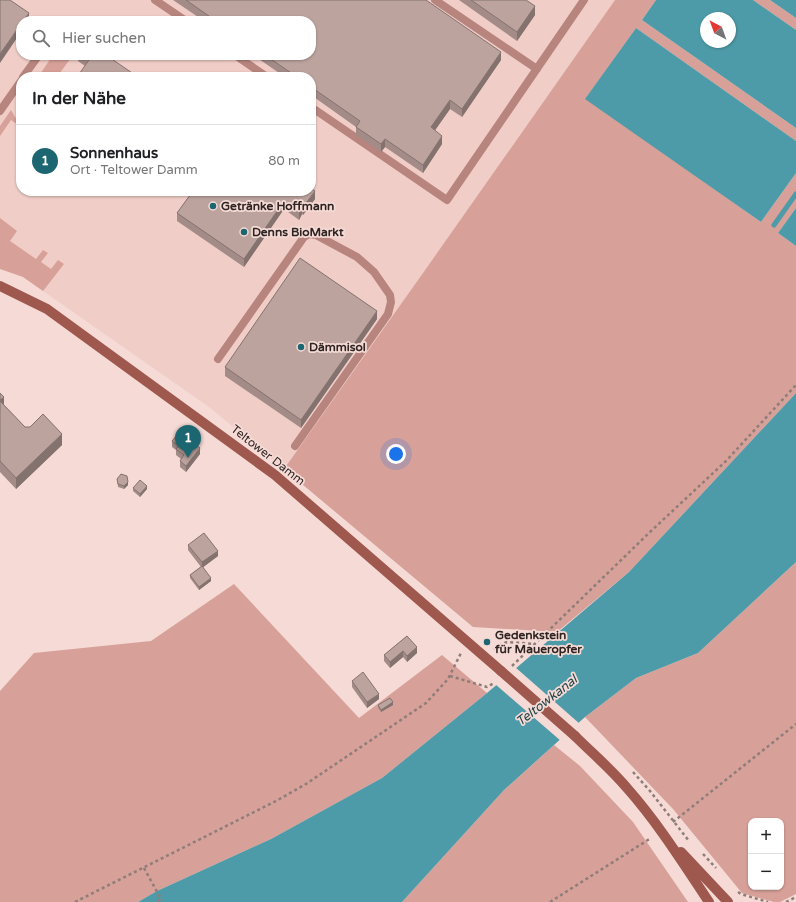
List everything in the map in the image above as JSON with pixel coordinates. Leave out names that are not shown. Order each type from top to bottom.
[{"type":"main road","name":"Teltower Damm","points":[[0,286],[47,309],[275,475],[575,736],[628,788],[662,832]]},
{"type":"main road","points":[[662,832],[709,902]]},
{"type":"main road","points":[[662,832],[728,902]]},
{"type":"lane","points":[[155,0],[179,16]]},
{"type":"lane","points":[[435,0],[537,69]]},
{"type":"lane","points":[[316,110],[447,200],[584,0]]},
{"type":"lane","points":[[27,72],[35,60]]},
{"type":"lane","points":[[242,60],[260,72]]},
{"type":"lane","points":[[0,111],[16,87]]},
{"type":"lane","points":[[218,359],[304,238],[309,234],[316,234],[357,257],[374,272],[390,295],[391,302],[388,314],[295,446]]},
{"type":"path","points":[[494,650],[502,644],[508,642],[535,644],[650,532],[726,461],[796,385]]},
{"type":"path","points":[[75,902],[276,801],[306,784],[426,703],[450,676],[462,651]]},
{"type":"path","points":[[450,676],[487,688]]},
{"type":"path","points":[[674,822],[796,724]]},
{"type":"path","points":[[646,832],[654,844]]},
{"type":"path","points":[[550,902],[650,838],[662,832]]},
{"type":"path","points":[[144,868],[161,899],[156,902]]},
{"type":"path","points":[[735,890],[741,894],[768,902]]},
{"type":"path","points":[[786,902],[796,897]]},
{"type":"shaded area","points":[[0,0],[615,0],[284,469],[209,407],[23,277],[0,267]]},
{"type":"shaded area","points":[[615,0],[656,0],[642,20],[796,128],[796,141],[636,28],[586,98],[761,222],[796,173],[796,208],[778,233],[796,246],[796,393],[629,572],[557,632],[473,627],[284,469]]},
{"type":"shaded area","points":[[753,0],[770,0],[796,18],[796,30]]},
{"type":"shaded area","points":[[50,60],[69,60],[61,72],[41,72]]},
{"type":"shaded area","points":[[11,110],[16,118],[16,124],[11,120],[0,136],[0,126]]},
{"type":"shaded area","points":[[0,218],[17,231],[10,241],[36,259],[43,250],[48,253],[41,262],[51,269],[58,260],[64,264],[43,291],[23,277],[0,269]]},
{"type":"shaded area","points":[[796,562],[796,894],[780,902],[774,902],[742,893],[673,809],[585,717],[636,678],[698,653]]},
{"type":"shaded area","points":[[234,584],[359,718],[442,655],[487,693],[382,778],[271,839],[157,891],[138,902],[0,902],[0,691],[34,653],[151,641]]},
{"type":"shaded area","points":[[554,745],[580,766],[633,822],[688,902],[402,902],[504,790]]},
{"type":"water","points":[[656,0],[753,0],[796,30],[796,128],[642,20]]},
{"type":"water","points":[[770,0],[796,0],[796,18]]},
{"type":"water","points":[[636,28],[796,141],[796,173],[761,222],[585,99]]},
{"type":"water","points":[[796,208],[796,246],[778,233]]},
{"type":"water","name":"Teltowkanal","points":[[796,393],[796,562],[698,653],[636,678],[585,717],[504,790],[402,902],[138,902],[157,891],[271,839],[382,778],[487,693],[629,572]]},
{"type":"pier","points":[[515,667],[580,724],[561,741],[495,684]]},
{"type":"building","points":[[0,0],[10,0],[29,13],[27,16],[16,16],[16,31],[0,54]]},
{"type":"building","points":[[186,0],[426,0],[501,52],[462,109],[450,100],[431,127],[442,136],[423,165],[385,139],[381,144],[356,127],[360,121],[316,90],[316,72],[290,72],[272,60],[316,60],[316,16],[209,16]]},
{"type":"building","points":[[471,0],[526,0],[535,6],[517,32]]},
{"type":"building","points":[[89,60],[113,60],[131,72],[81,72]]},
{"type":"building","points":[[189,196],[311,196],[299,211],[284,201],[244,259],[177,213]]},
{"type":"building","name":"Dämmisol","points":[[300,258],[377,311],[301,420],[225,367]]},
{"type":"building","points":[[0,393],[4,397],[0,400]]},
{"type":"building","points":[[0,401],[25,427],[30,427],[43,414],[62,434],[16,478],[0,461]]},
{"type":"building","points":[[177,435],[183,441],[186,437],[200,448],[186,466],[180,461],[184,455],[176,449],[179,446],[172,441]]},
{"type":"building","points":[[121,474],[127,476],[128,482],[124,486],[118,484],[117,479]]},
{"type":"building","points":[[140,480],[147,486],[140,494],[133,488]]},
{"type":"building","points":[[204,533],[218,551],[202,562],[188,545]]},
{"type":"building","points":[[202,566],[211,578],[199,587],[190,575]]},
{"type":"building","points":[[407,636],[417,647],[407,656],[403,651],[390,662],[384,655]]},
{"type":"building","points":[[363,672],[379,694],[367,702],[352,681]]},
{"type":"building","points":[[390,698],[393,702],[381,710],[378,705]]},
{"type":"waterway","points":[[774,225],[796,194]]},
{"type":"place","name":"Getränke Hoffmann","points":[[213,206]]},
{"type":"place","name":"Denns BioMarkt","points":[[244,232]]},
{"type":"place","name":"Dämmisol","points":[[301,347]]},
{"type":"place","name":"Sonnenhaus","points":[[188,458]]},
{"type":"place","name":"Gedenkstein für Maueropfer","points":[[487,642]]}]
